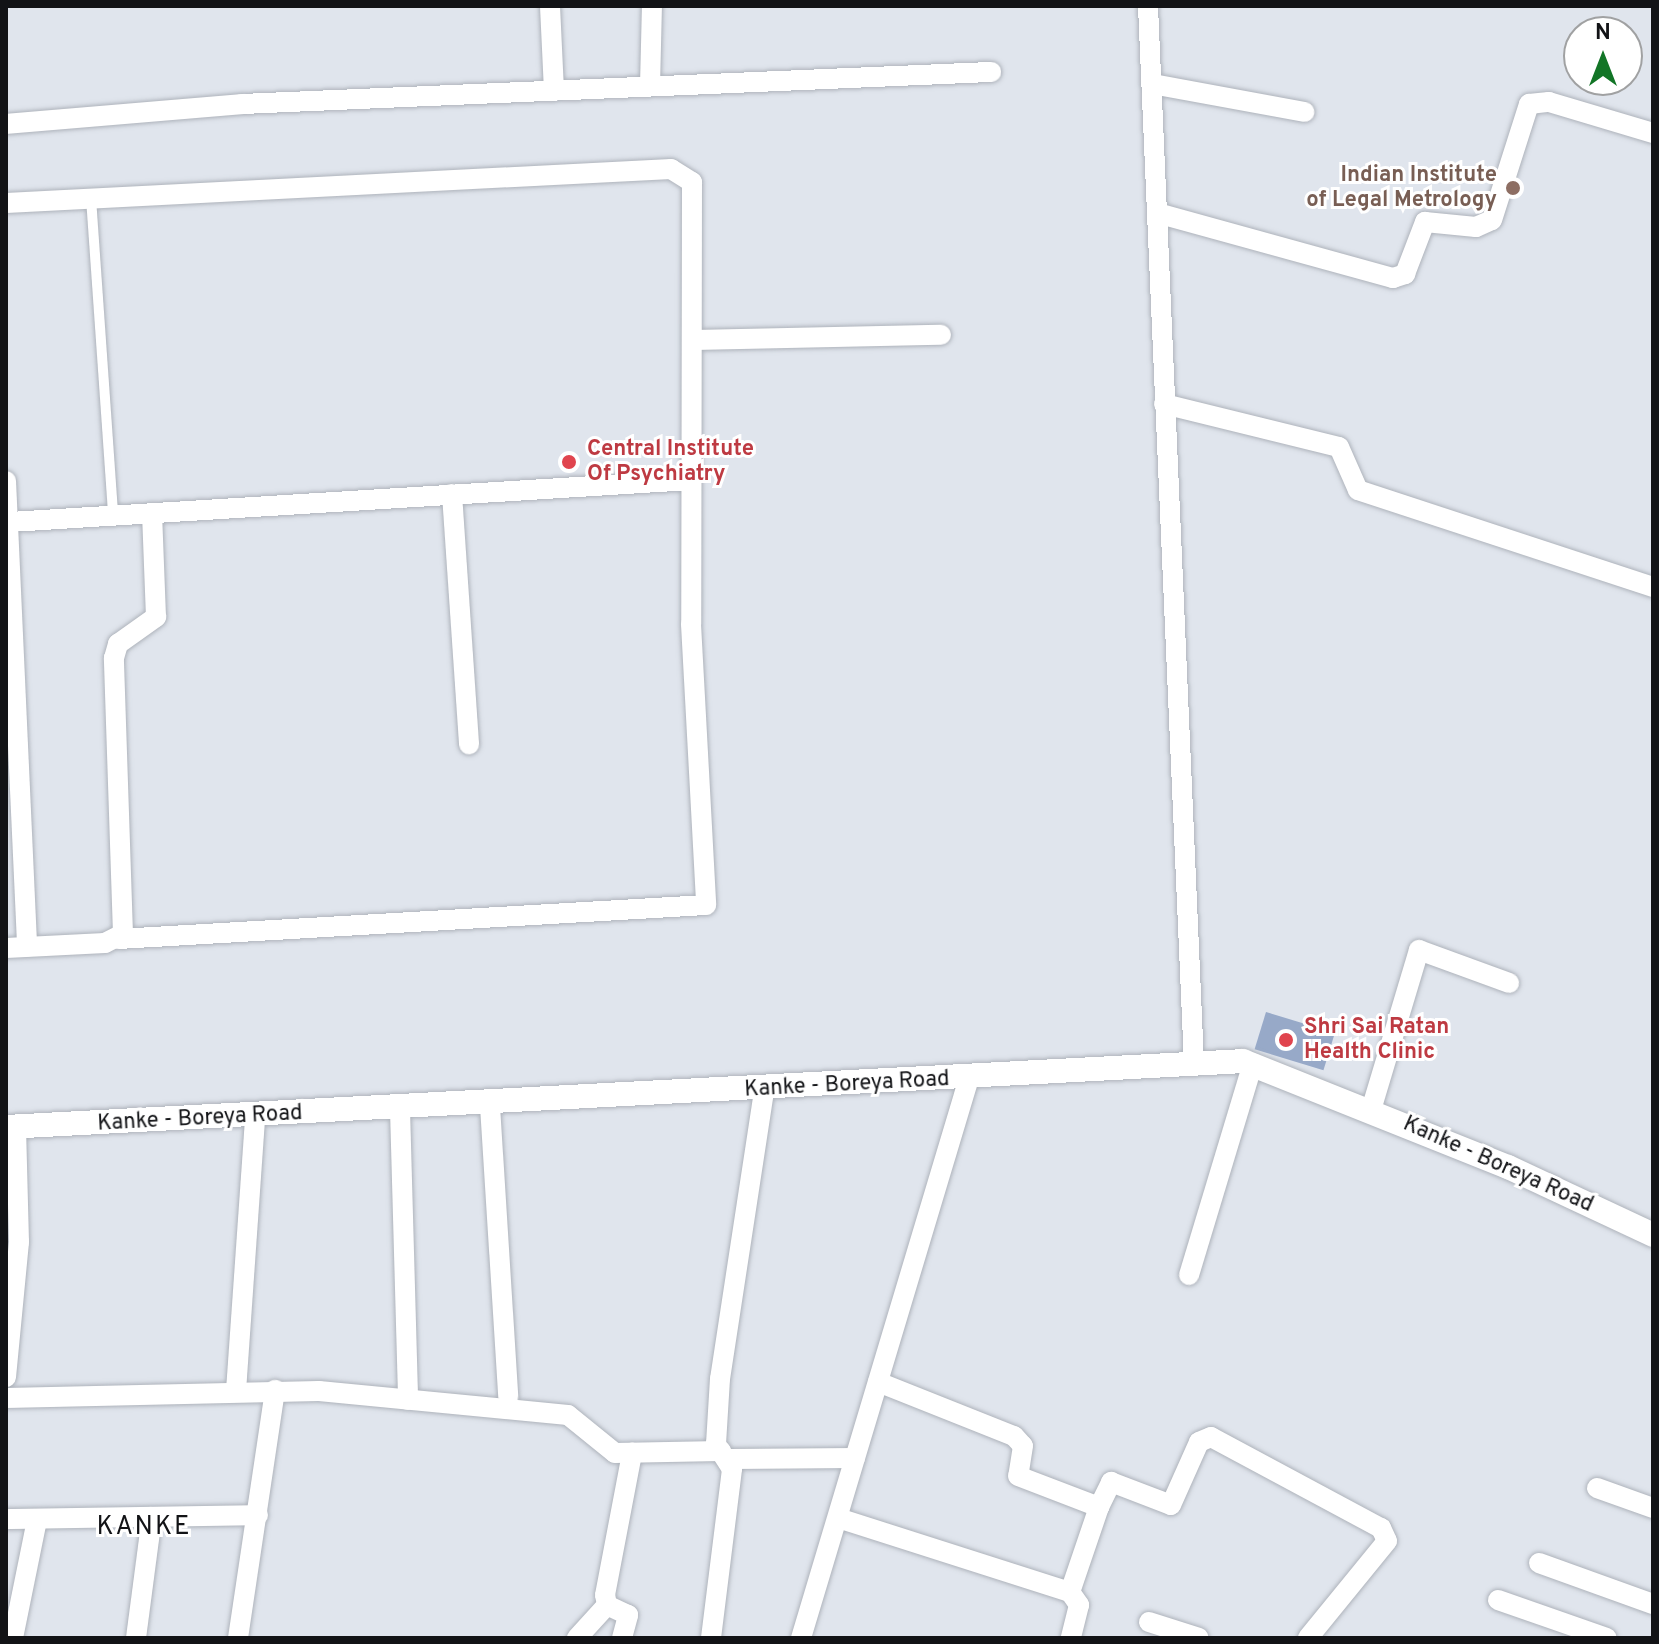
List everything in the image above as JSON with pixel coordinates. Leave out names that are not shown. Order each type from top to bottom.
[{"type":"street","points":[[550,6],[554,91]]},
{"type":"street","points":[[650,86],[652,6]]},
{"type":"street","points":[[1148,6],[1194,1064]]},
{"type":"street","points":[[6,124],[554,91],[991,72]]},
{"type":"street","points":[[1152,84],[1304,112]]},
{"type":"street","points":[[1157,213],[1393,278],[1405,274],[1425,222],[1476,227],[1492,220],[1529,104],[1549,102],[1653,133]]},
{"type":"street","points":[[6,203],[680,171],[694,192],[691,480],[706,905],[6,948]]},
{"type":"street","points":[[692,340],[941,335]]},
{"type":"street","points":[[1164,404],[1343,449],[1350,484],[1358,490],[1653,587]]},
{"type":"street","points":[[9,532],[113,515],[691,480]]},
{"type":"street","points":[[6,481],[27,947]]},
{"type":"street","points":[[452,494],[469,744]]},
{"type":"street","points":[[118,939],[125,927],[114,658],[118,644],[156,617],[152,513]]},
{"type":"street","points":[[1371,1110],[1419,950],[1509,983]]},
{"type":"street","points":[[1189,1275],[1253,1063]]},
{"type":"street","name":"Kanke - Boreya Road","points":[[11,1127],[490,1106],[1253,1063],[1371,1110],[1653,1235]]},
{"type":"street","points":[[801,1638],[969,1078]]},
{"type":"street","points":[[711,1638],[726,1455],[726,1327],[764,1090]]},
{"type":"street","points":[[490,1106],[508,1396]]},
{"type":"street","points":[[400,1109],[408,1400]]},
{"type":"street","points":[[236,1391],[255,1116]]},
{"type":"street","points":[[6,1377],[19,1242],[11,1127]]},
{"type":"street","points":[[878,1382],[1014,1436],[1023,1446],[1018,1476],[1099,1507]]},
{"type":"street","points":[[6,1398],[275,1390],[568,1415],[600,1448],[632,1453],[855,1458]]},
{"type":"street","points":[[238,1638],[275,1390]]},
{"type":"street","points":[[1070,1592],[1099,1507],[1111,1482],[1171,1505],[1199,1442],[1211,1437],[1381,1528],[1387,1541],[1308,1638]]},
{"type":"street","points":[[577,1638],[607,1605],[632,1453]]},
{"type":"street","points":[[1597,1488],[1653,1508]]},
{"type":"street","points":[[6,1519],[258,1515]]},
{"type":"street","points":[[136,1638],[152,1517]]},
{"type":"street","points":[[838,1518],[1070,1592],[1079,1605],[1071,1638]]},
{"type":"street","points":[[13,1638],[37,1520]]},
{"type":"street","points":[[1539,1563],[1653,1604]]},
{"type":"street","points":[[1498,1600],[1607,1638]]},
{"type":"street","points":[[607,1605],[628,1615],[622,1638]]},
{"type":"street","points":[[1149,1622],[1199,1638]]},
{"type":"lane","points":[[91,198],[113,515]]},
{"type":"building","points":[[1266,1012],[1335,1033],[1323,1070],[1255,1049]]},
{"type":"place","name":"Indian Institute of Legal Metrology","points":[[1513,188]]},
{"type":"place","name":"Central Institute Of Psychiatry","points":[[569,462]]},
{"type":"place","name":"Shri Sai Ratan Health Clinic","points":[[1286,1040]]},
{"type":"district","name":"KANKE","points":[[144,1528]]}]
